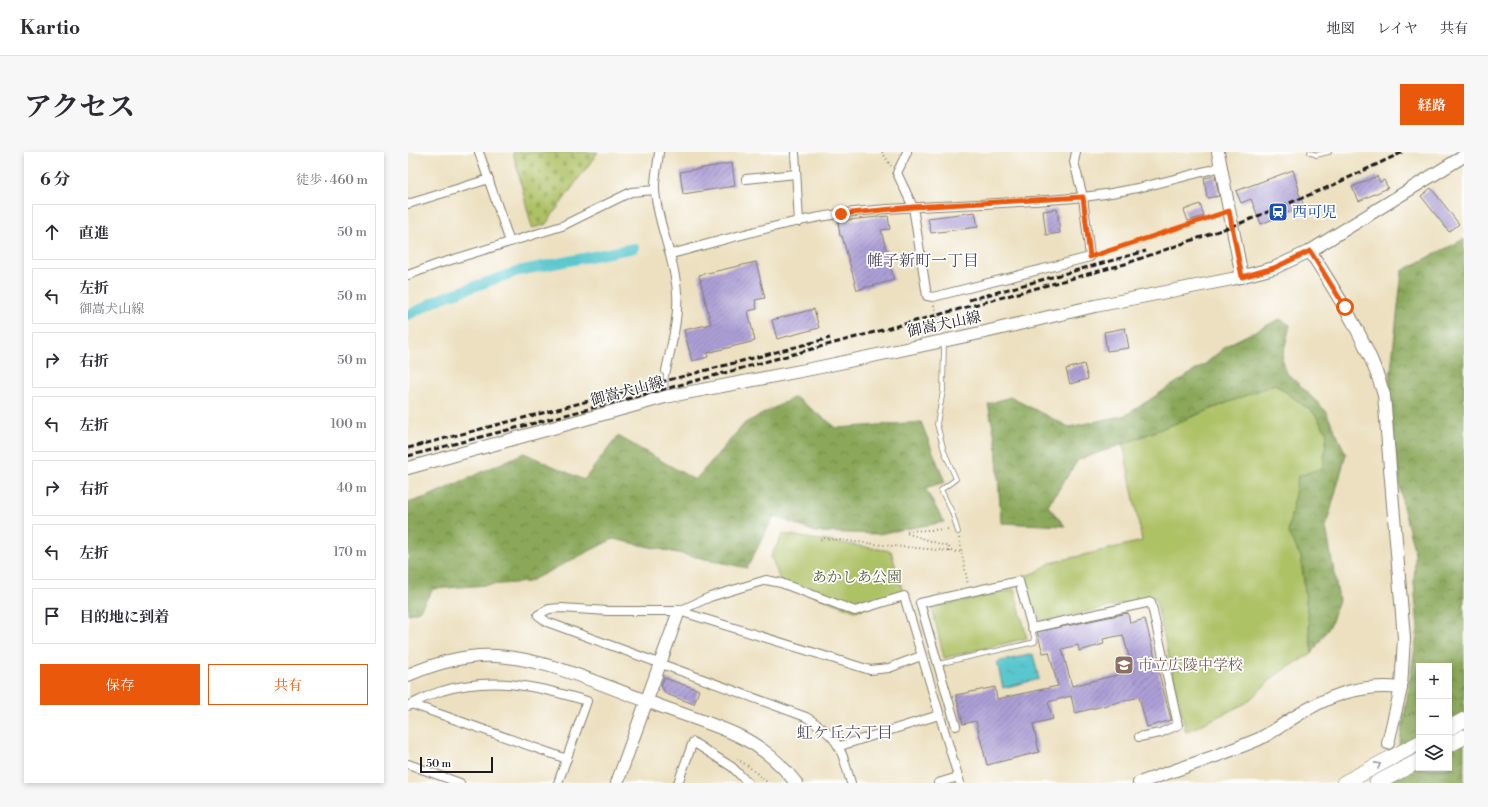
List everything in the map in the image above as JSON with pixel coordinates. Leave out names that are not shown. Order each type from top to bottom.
[{"type":"highway","points":[[1452,726],[1464,720]]},
{"type":"highway","points":[[1452,743],[1464,737]]},
{"type":"highway","points":[[1344,783],[1416,745]]},
{"type":"highway","points":[[1377,783],[1416,763]]},
{"type":"street","points":[[479,152],[510,242]]},
{"type":"street","points":[[659,152],[655,190],[671,254],[677,292],[677,313],[666,371]]},
{"type":"street","points":[[795,152],[800,222]]},
{"type":"street","points":[[907,152],[897,173],[913,207],[927,296],[933,297],[1090,257],[1083,197],[1075,169],[1076,152]]},
{"type":"street","points":[[1218,152],[1242,277]]},
{"type":"street","name":"御嵩犬山線","points":[[408,468],[665,397],[816,368],[944,341],[1095,306],[1242,277],[1274,268],[1310,251],[1464,156]]},
{"type":"street","points":[[671,254],[800,222],[841,214],[913,207],[1083,197],[1136,189],[1221,167]]},
{"type":"street","points":[[746,179],[796,174]]},
{"type":"street","points":[[408,204],[489,179]]},
{"type":"street","points":[[408,275],[438,264],[562,226],[631,192],[655,190]]},
{"type":"street","points":[[1310,251],[1362,338],[1376,366],[1384,395],[1404,617],[1401,688],[1388,743]]},
{"type":"street","points":[[617,783],[679,611],[710,597],[766,580],[780,583],[855,611],[904,596],[959,780],[938,783]]},
{"type":"street","points":[[956,726],[920,603],[969,590],[1019,581],[1032,628],[1151,602],[1178,725],[1160,733],[1139,736]]},
{"type":"street","points":[[851,783],[840,746],[825,728],[806,716],[547,622],[538,615],[549,609],[561,608],[608,611],[679,611],[870,670],[889,668],[921,656]]},
{"type":"street","points":[[408,675],[430,666],[470,656],[496,656],[548,665],[735,734],[768,754],[787,771],[796,783]]},
{"type":"street","points":[[410,705],[441,691],[468,685],[492,682],[530,685],[587,701],[558,783]]},
{"type":"street","points":[[1139,783],[1259,739],[1320,701],[1340,693],[1365,687],[1385,686],[1401,688]]},
{"type":"street","points":[[410,705],[567,759]]},
{"type":"street","points":[[840,746],[939,715]]},
{"type":"street","points":[[678,783],[693,742],[732,767],[748,783]]},
{"type":"street","points":[[408,764],[460,783]]},
{"type":"lane","points":[[1310,152],[1316,156],[1329,152]]},
{"type":"lane","points":[[944,341],[943,391],[937,424],[944,450],[956,479],[941,490],[952,512],[957,530]]},
{"type":"lane","points":[[665,397],[666,371]]},
{"type":"lane","points":[[938,664],[1034,642],[1032,628]]},
{"type":"path","points":[[882,152],[897,173]]},
{"type":"path","points":[[1090,257],[1229,211]]},
{"type":"path","points":[[933,297],[936,315],[944,341]]},
{"type":"path","points":[[949,552],[949,547],[906,533],[908,530],[957,530],[969,590]]},
{"type":"path","points":[[821,540],[822,538],[949,552],[962,552]]},
{"type":"path","points":[[1452,701],[1464,697]]},
{"type":"green space","points":[[513,152],[598,152],[545,225],[532,228]]},
{"type":"green space","points":[[1464,239],[1464,783],[1387,783],[1400,741],[1418,629],[1414,584],[1415,554],[1403,507],[1388,396],[1402,271]]},
{"type":"green space","points":[[1280,319],[1290,325],[1282,359],[1287,373],[1325,410],[1346,454],[1326,527],[1339,600],[1331,624],[1312,653],[1301,557],[1288,532],[1298,476],[1323,468],[1327,433],[1314,413],[1275,384],[1123,444],[1078,460],[1048,506],[1065,526],[1001,523],[996,442],[988,404],[1010,397],[1069,427],[1126,415],[1205,364],[1229,344]]},
{"type":"green space","points":[[1275,384],[1314,413],[1327,433],[1324,468],[1288,532],[1301,557],[1312,653],[1276,675],[1246,703],[1186,732],[1155,597],[1041,622],[1038,610],[1032,612],[1023,576],[1035,573],[1050,563],[1142,541],[1123,444]]},
{"type":"green space","points":[[795,397],[837,428],[921,422],[945,482],[925,488],[944,522],[879,534],[815,532],[774,516],[747,568],[613,539],[528,582],[433,589],[419,611],[408,614],[408,503],[429,496],[524,453],[584,480],[618,436],[695,480],[745,423]]},
{"type":"green space","name":"あかしあ公園","points":[[783,534],[891,551],[904,596],[855,611],[781,583],[771,556]]},
{"type":"green space","points":[[1014,589],[1027,638],[944,658],[932,608]]},
{"type":"water","points":[[1033,654],[1039,679],[1003,688],[997,662]]},
{"type":"building","points":[[732,163],[735,186],[683,194],[680,172]]},
{"type":"building","points":[[1293,170],[1299,190],[1298,191],[1304,206],[1261,224],[1251,199],[1241,203],[1236,191]]},
{"type":"building","points":[[1215,176],[1219,196],[1207,198],[1204,178]]},
{"type":"building","points":[[1377,176],[1380,182],[1384,180],[1388,188],[1359,201],[1352,187]]},
{"type":"building","points":[[1431,188],[1459,224],[1449,232],[1421,196]]},
{"type":"building","points":[[1200,204],[1204,216],[1188,221],[1184,210]]},
{"type":"building","points":[[1057,209],[1060,233],[1046,235],[1043,211]]},
{"type":"building","points":[[975,212],[978,227],[931,233],[928,218]]},
{"type":"building","points":[[888,216],[890,229],[881,230],[894,280],[857,290],[842,236],[840,236],[838,221]]},
{"type":"building","points":[[756,262],[765,298],[755,300],[757,309],[748,311],[755,341],[707,353],[708,357],[692,361],[684,330],[711,324],[699,275]]},
{"type":"building","points":[[814,309],[819,328],[777,339],[772,320]]},
{"type":"building","points":[[1125,328],[1129,348],[1107,351],[1104,332]]},
{"type":"building","points":[[1084,364],[1088,379],[1070,384],[1066,369]]},
{"type":"building","points":[[1128,613],[1130,623],[1145,619],[1171,720],[1147,727],[1139,697],[1075,713],[1071,696],[1048,702],[1053,719],[1033,724],[1039,752],[987,765],[976,721],[963,724],[956,695],[995,687],[997,699],[1058,686],[1049,652],[1043,653],[1037,632]],"holes":[[[1123,635],[1133,671],[1072,686],[1062,649],[1078,645],[1079,651],[1104,644],[1103,639]]]},
{"type":"building","points":[[664,678],[699,690],[694,704],[666,694],[661,686]]},
{"type":"waterway","points":[[408,315],[442,298],[518,271],[634,248]]},
{"type":"railway","points":[[408,456],[665,389],[1125,264],[1241,223],[1331,186],[1403,152]]},
{"type":"railway","points":[[969,300],[1146,251]]},
{"type":"railway","points":[[408,448],[830,338]]},
{"type":"place","name":"西可児","points":[[1278,212]]},
{"type":"place","name":"市立広陵中学校","points":[[1124,665]]},
{"type":"district","name":"帷子新町一丁目","points":[[923,260]]},
{"type":"district","name":"虹ケ丘六丁目","points":[[845,732]]},
{"type":"route","points":[[841,214],[913,207],[1083,197],[1090,257],[1229,211],[1242,277],[1274,268],[1310,251],[1345,307]]}]
